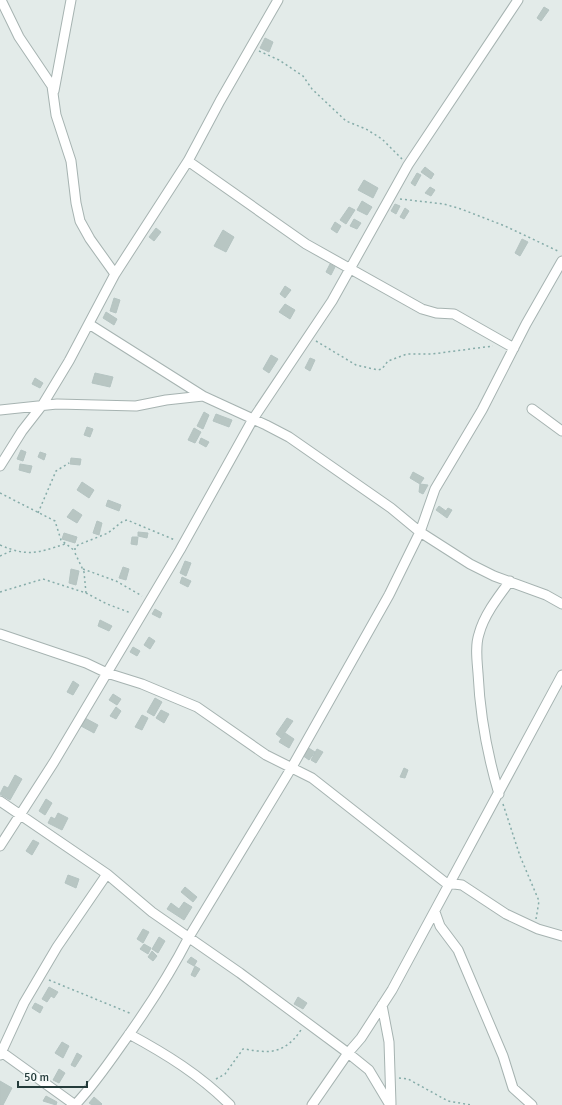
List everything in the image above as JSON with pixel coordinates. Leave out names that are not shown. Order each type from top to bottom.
[{"type":"street","points":[[1,0],[19,37],[47,76],[54,91]]},
{"type":"street","points":[[71,0],[54,91],[56,115],[70,156],[80,221],[90,239],[115,274]]},
{"type":"street","points":[[0,466],[22,431],[43,404],[70,361],[115,274],[188,161],[220,101],[278,0]]},
{"type":"street","points":[[0,846],[54,762],[141,616],[183,545],[253,419],[332,301],[408,165],[518,0]]},
{"type":"street","points":[[188,161],[306,244],[422,309],[431,312],[454,314],[514,348]]},
{"type":"street","points":[[107,874],[57,947],[24,1003],[1,1053],[75,1105],[90,1089],[141,1018],[175,964],[189,937],[292,767],[389,595],[420,532],[435,489],[482,410],[562,261]]},
{"type":"street","points":[[89,324],[203,396],[253,419],[289,438],[391,508],[420,532],[470,564],[546,595],[562,604]]},
{"type":"street","points":[[0,410],[43,404],[128,407],[203,396]]},
{"type":"street","points":[[532,409],[562,431]]},
{"type":"street","points":[[499,794],[482,725],[477,644],[482,625],[498,596],[510,581]]},
{"type":"street","points":[[0,634],[79,660],[107,673],[142,684],[188,703],[266,755],[303,772],[327,789],[441,880],[451,884],[462,885],[506,914],[534,927],[562,936]]},
{"type":"street","points":[[312,1105],[348,1053],[361,1038],[392,990],[451,884],[562,675]]},
{"type":"street","points":[[0,801],[107,874],[152,912],[189,937],[348,1053],[369,1070],[391,1105]]},
{"type":"street","points":[[435,912],[440,926],[458,950],[503,1056],[513,1088],[532,1105]]},
{"type":"street","points":[[382,1005],[389,1042],[389,1084],[391,1105]]},
{"type":"street","points":[[129,1034],[164,1054],[203,1080],[230,1105]]},
{"type":"path","points":[[251,48],[264,52],[279,60],[303,76],[312,89],[346,121],[366,129],[382,139],[408,165]]},
{"type":"path","points":[[390,198],[444,204],[461,209],[505,226],[562,252]]},
{"type":"path","points":[[309,336],[356,365],[378,370],[382,369],[388,362],[407,354],[482,349],[504,342]]},
{"type":"path","points":[[38,513],[56,470],[69,462]]},
{"type":"path","points":[[0,493],[56,522],[61,540],[74,551],[82,569],[86,593]]},
{"type":"path","points":[[74,551],[78,545],[108,533],[123,521],[127,520],[164,535],[183,545]]},
{"type":"path","points":[[0,546],[11,551],[39,553],[65,544]]},
{"type":"path","points":[[0,556],[11,551]]},
{"type":"path","points":[[82,569],[116,581],[150,600]]},
{"type":"path","points":[[0,592],[43,579],[86,593],[107,604],[141,616]]},
{"type":"path","points":[[499,794],[520,856],[539,901],[534,927]]},
{"type":"path","points":[[40,977],[141,1018]]},
{"type":"path","points":[[203,1080],[221,1077],[243,1049],[261,1052],[281,1049],[288,1046],[307,1022]]},
{"type":"path","points":[[389,1084],[399,1078],[405,1078],[448,1101],[471,1105]]},
{"type":"building","points":[[544,7],[549,10],[541,21],[537,18]]},
{"type":"building","points":[[265,38],[273,42],[269,52],[260,48]]},
{"type":"building","points":[[425,167],[434,174],[431,179],[421,172]]},
{"type":"building","points":[[417,173],[421,175],[415,186],[411,183]]},
{"type":"building","points":[[364,180],[378,188],[373,198],[358,190]]},
{"type":"building","points":[[430,187],[435,190],[431,196],[425,193]]},
{"type":"building","points":[[362,201],[372,207],[367,215],[357,210]]},
{"type":"building","points":[[395,204],[400,206],[396,214],[391,211]]},
{"type":"building","points":[[349,207],[355,210],[346,224],[340,220]]},
{"type":"building","points":[[405,208],[409,211],[404,219],[400,217]]},
{"type":"building","points":[[354,219],[361,223],[357,229],[350,226]]},
{"type":"building","points":[[335,222],[341,226],[337,233],[331,229]]},
{"type":"building","points":[[156,228],[161,232],[154,241],[149,237]]},
{"type":"building","points":[[223,230],[234,237],[226,252],[214,246]]},
{"type":"building","points":[[522,239],[528,242],[520,256],[515,253]]},
{"type":"building","points":[[330,264],[335,267],[331,275],[326,272]]},
{"type":"building","points":[[285,286],[291,290],[285,298],[280,294]]},
{"type":"building","points":[[114,298],[120,300],[116,313],[110,311]]},
{"type":"building","points":[[285,304],[295,310],[290,319],[279,312]]},
{"type":"building","points":[[106,312],[117,319],[114,325],[103,318]]},
{"type":"building","points":[[271,355],[278,359],[269,373],[263,369]]},
{"type":"building","points":[[310,358],[315,360],[310,371],[305,368]]},
{"type":"building","points":[[95,373],[113,377],[110,387],[92,383]]},
{"type":"building","points":[[35,378],[43,383],[40,388],[32,384]]},
{"type":"building","points":[[204,412],[209,415],[203,429],[197,426]]},
{"type":"building","points":[[216,414],[232,420],[229,427],[213,421]]},
{"type":"building","points":[[87,427],[93,429],[90,437],[84,435]]},
{"type":"building","points":[[194,428],[201,432],[195,443],[188,440]]},
{"type":"building","points":[[201,438],[209,442],[206,447],[199,443]]},
{"type":"building","points":[[21,450],[26,452],[23,461],[17,459]]},
{"type":"building","points":[[40,452],[46,454],[44,460],[38,457]]},
{"type":"building","points":[[71,458],[81,459],[80,465],[70,464]]},
{"type":"building","points":[[20,464],[32,466],[30,473],[19,470]]},
{"type":"building","points":[[413,472],[424,478],[420,484],[410,478]]},
{"type":"building","points":[[82,482],[94,490],[89,498],[77,490]]},
{"type":"building","points":[[420,484],[428,485],[423,494],[419,492]]},
{"type":"building","points":[[108,500],[121,505],[119,511],[106,506]]},
{"type":"building","points":[[439,506],[446,511],[443,515],[436,510]]},
{"type":"building","points":[[448,508],[452,510],[447,518],[443,515]]},
{"type":"building","points":[[73,509],[82,515],[77,523],[67,517]]},
{"type":"building","points":[[97,521],[102,523],[99,535],[93,533]]},
{"type":"building","points":[[138,532],[148,533],[147,538],[138,536]]},
{"type":"building","points":[[64,533],[77,537],[75,543],[62,539]]},
{"type":"building","points":[[132,537],[138,537],[137,545],[131,544]]},
{"type":"building","points":[[185,561],[191,563],[186,576],[180,573]]},
{"type":"building","points":[[123,567],[129,569],[126,580],[119,578]]},
{"type":"building","points":[[71,569],[79,571],[76,585],[69,583]]},
{"type":"building","points":[[182,577],[191,581],[188,587],[180,583]]},
{"type":"building","points":[[155,609],[162,613],[160,618],[152,614]]},
{"type":"building","points":[[100,620],[112,626],[109,631],[98,626]]},
{"type":"building","points":[[149,637],[155,641],[150,649],[144,645]]},
{"type":"building","points":[[133,647],[140,651],[137,656],[130,652]]},
{"type":"building","points":[[73,681],[79,685],[73,695],[67,692]]},
{"type":"building","points":[[113,694],[121,699],[117,705],[109,700]]},
{"type":"building","points":[[155,698],[162,702],[154,716],[147,712]]},
{"type":"building","points":[[116,707],[121,711],[116,719],[110,716]]},
{"type":"building","points":[[161,710],[169,714],[164,723],[156,718]]},
{"type":"building","points":[[142,715],[148,718],[142,730],[135,727]]},
{"type":"building","points":[[85,718],[98,725],[94,733],[81,726]]},
{"type":"building","points":[[287,718],[293,721],[281,738],[276,734]]},
{"type":"building","points":[[285,733],[294,739],[289,748],[279,742]]},
{"type":"building","points":[[307,747],[315,752],[309,760],[302,755]]},
{"type":"building","points":[[317,749],[323,752],[316,763],[311,760]]},
{"type":"building","points":[[404,768],[408,770],[405,778],[400,777]]},
{"type":"building","points":[[15,775],[22,779],[10,800],[0,794],[4,786],[8,788]]},
{"type":"building","points":[[46,799],[52,803],[45,815],[39,811]]},
{"type":"building","points":[[58,813],[68,818],[62,830],[48,823],[51,817],[55,819]]},
{"type":"building","points":[[33,840],[39,843],[32,855],[26,851]]},
{"type":"building","points":[[68,875],[79,879],[76,888],[65,883]]},
{"type":"building","points":[[185,887],[197,897],[193,902],[181,892]]},
{"type":"building","points":[[184,902],[192,907],[184,920],[167,909],[171,903],[179,909]]},
{"type":"building","points":[[143,929],[149,932],[143,943],[137,939]]},
{"type":"building","points":[[159,937],[165,941],[158,953],[152,949]]},
{"type":"building","points":[[144,944],[151,948],[148,954],[140,949]]},
{"type":"building","points":[[152,951],[157,956],[153,961],[148,957]]},
{"type":"building","points":[[191,957],[197,961],[194,966],[187,962]]},
{"type":"building","points":[[195,966],[200,969],[195,977],[191,975]]},
{"type":"building","points":[[49,987],[58,992],[54,998],[51,996],[47,1002],[42,999]]},
{"type":"building","points":[[298,997],[307,1003],[303,1009],[294,1004]]},
{"type":"building","points":[[35,1003],[43,1007],[40,1013],[32,1008]]},
{"type":"building","points":[[62,1042],[69,1046],[63,1058],[55,1053]]},
{"type":"building","points":[[77,1053],[82,1056],[75,1067],[71,1065]]},
{"type":"building","points":[[59,1069],[65,1073],[59,1083],[53,1080]]},
{"type":"building","points":[[0,1081],[12,1088],[3,1105],[0,1105]]},
{"type":"building","points":[[46,1096],[57,1102],[56,1105],[43,1101]]},
{"type":"building","points":[[94,1097],[102,1104],[101,1105],[92,1105],[89,1103]]}]
